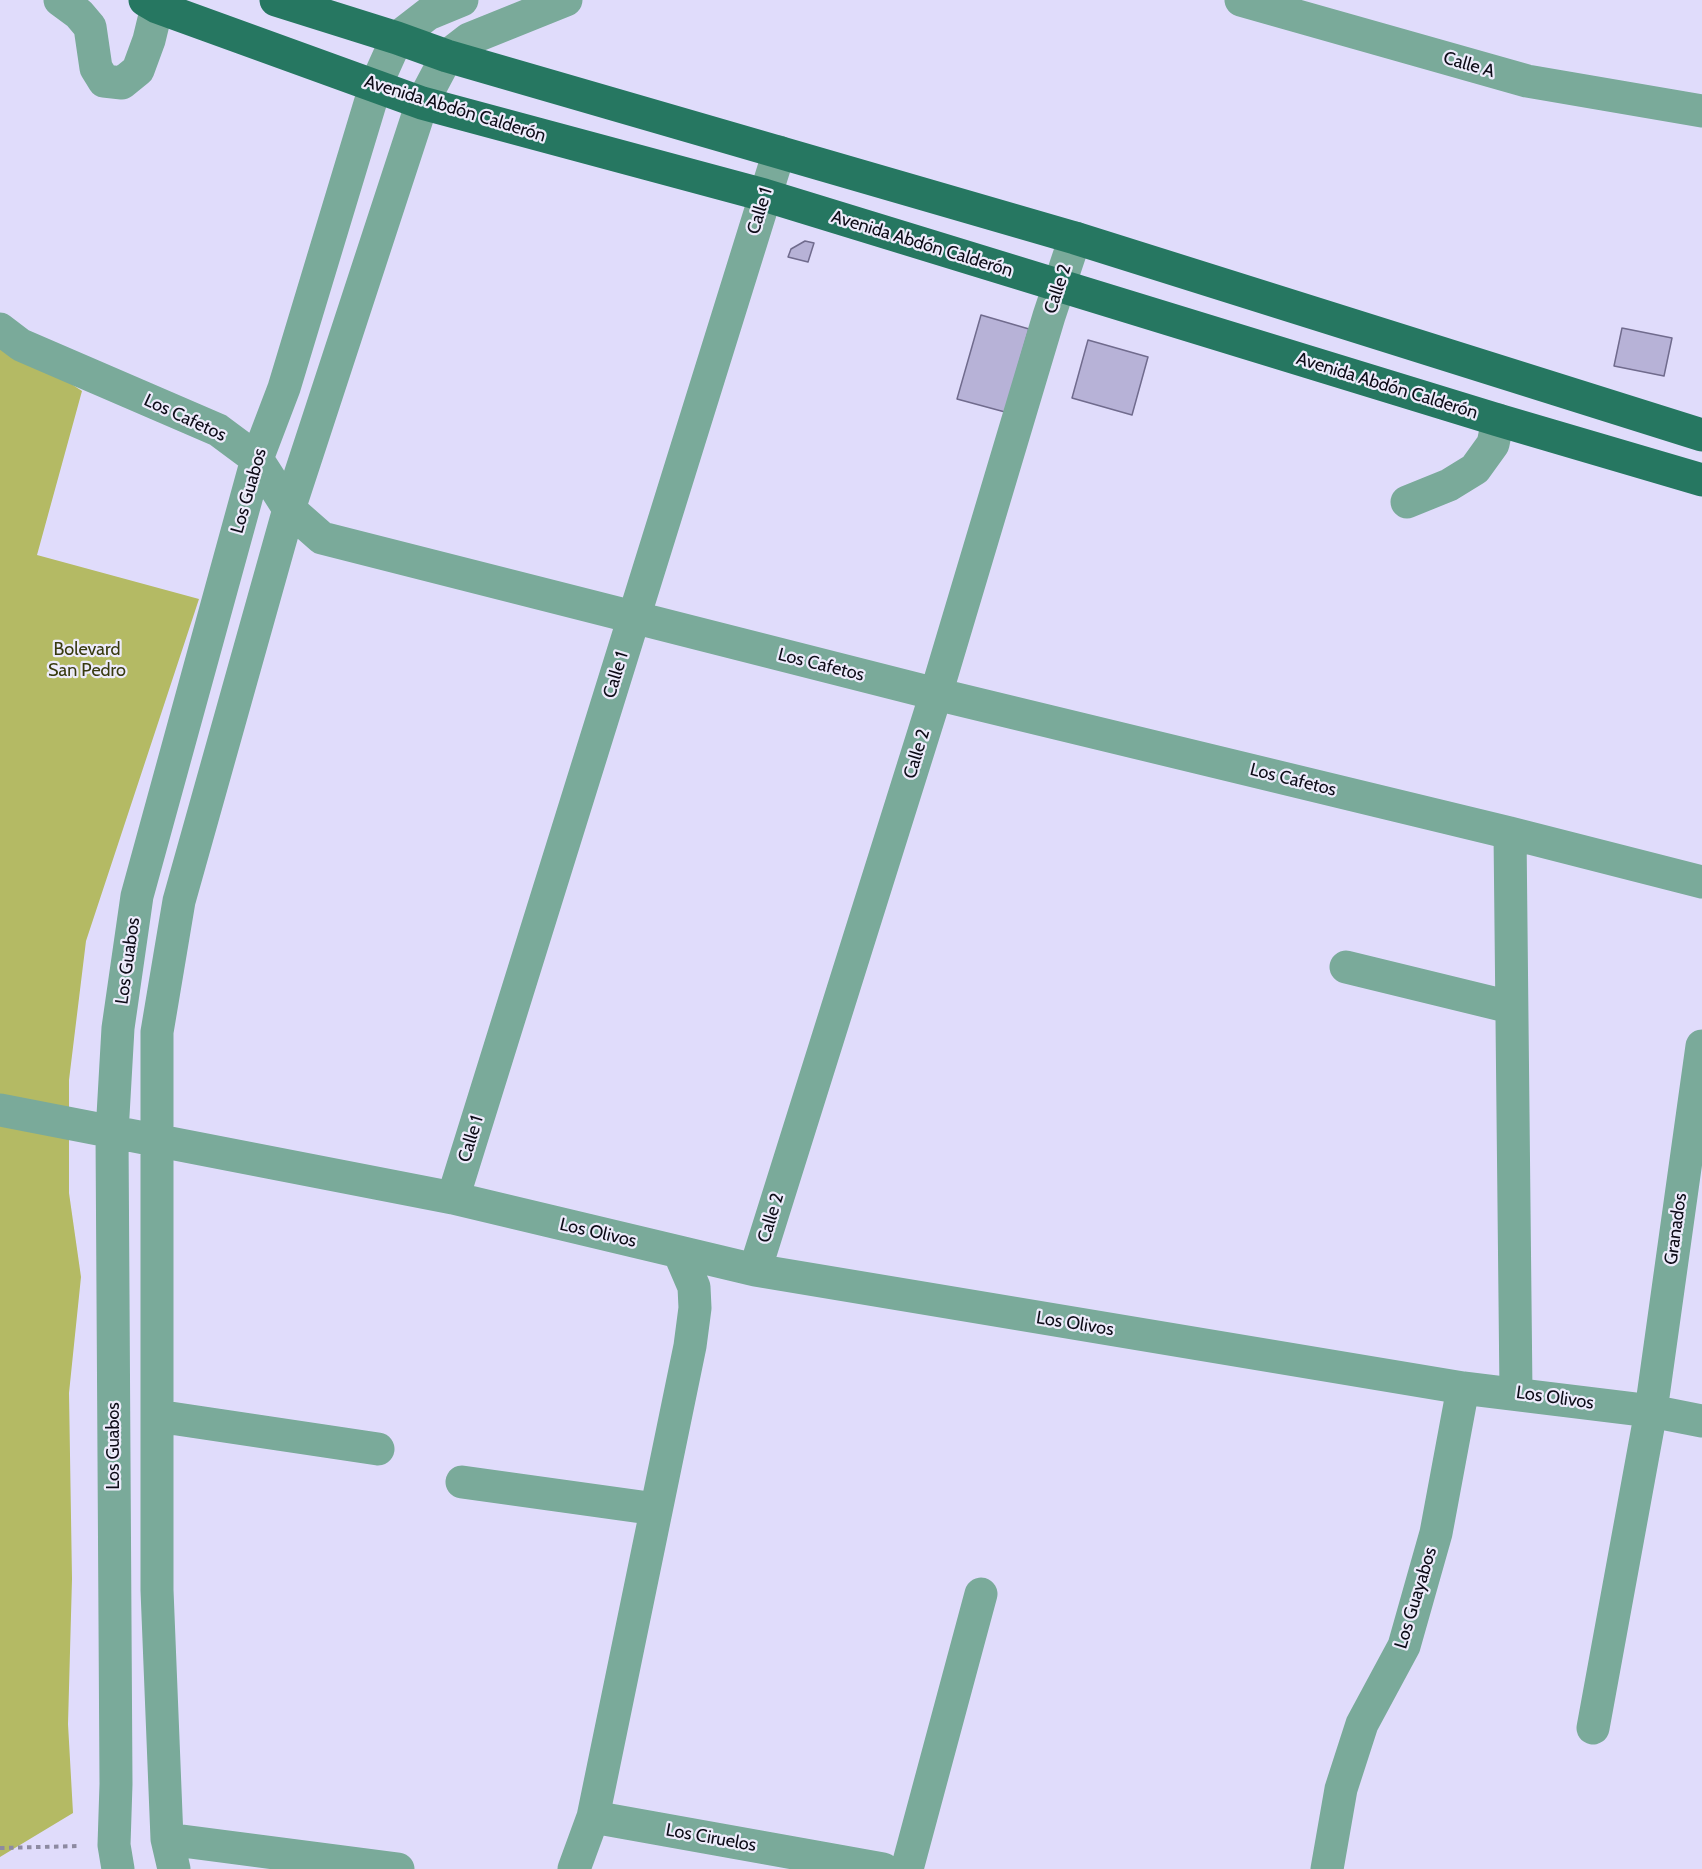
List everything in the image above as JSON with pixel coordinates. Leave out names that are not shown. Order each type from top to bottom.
[{"type":"main road","points":[[276,0],[447,56],[1075,238],[1702,435]]},
{"type":"main road","name":"Avenida Abdón Calderón","points":[[151,3],[422,103],[764,195],[1498,420],[1702,480]]},
{"type":"street","points":[[60,0],[79,14],[90,27],[96,68],[104,81],[122,83],[138,70],[149,40],[151,3]]},
{"type":"street","points":[[397,38],[428,14],[462,0]]},
{"type":"street","points":[[398,1869],[171,1854],[157,1590],[157,1032],[178,901],[289,509],[422,103],[447,56],[469,39],[566,0]]},
{"type":"street","name":"Calle A","points":[[1241,0],[1527,81],[1702,111]]},
{"type":"street","name":"Los Guabos","points":[[116,1857],[112,1133],[118,1028],[137,896],[257,459],[284,388],[375,87],[397,38]]},
{"type":"street","name":"Calle 1","points":[[453,1198],[779,152]]},
{"type":"street","name":"Calle 2","points":[[755,1270],[936,694],[1075,238]]},
{"type":"street","name":"Los Cafetos","points":[[0,329],[21,345],[218,430],[257,459],[289,509],[321,538],[936,694],[1510,833],[1702,882]]},
{"type":"street","points":[[1407,502],[1449,485],[1475,469],[1493,444],[1498,420]]},
{"type":"street","points":[[1510,833],[1510,1007],[1516,1393]]},
{"type":"street","points":[[1346,967],[1510,1007]]},
{"type":"street","name":"Granados","points":[[1593,1728],[1693,1168],[1702,1046]]},
{"type":"street","name":"Los Olivos","points":[[0,1110],[453,1198],[755,1270],[1463,1388],[1651,1411],[1702,1421]]},
{"type":"street","points":[[574,1869],[592,1817],[687,1358],[695,1308],[694,1287],[679,1252]]},
{"type":"street","name":"Los Guayabos","points":[[1327,1869],[1341,1789],[1362,1724],[1404,1646],[1430,1555],[1463,1388]]},
{"type":"street","points":[[157,1416],[378,1449]]},
{"type":"street","points":[[462,1482],[656,1509]]},
{"type":"street","points":[[907,1869],[981,1594]]},
{"type":"street","name":"Los Ciruelos","points":[[592,1817],[883,1869]]},
{"type":"path","points":[[0,1848],[116,1857]]},
{"type":"green space","name":"Bolevard San Pedro","points":[[0,337],[82,391],[37,555],[199,599],[86,941],[69,1080],[69,1193],[81,1277],[69,1393],[72,1579],[68,1724],[73,1813],[0,1857]]},
{"type":"building","points":[[805,241],[814,243],[808,262],[788,257],[791,249]]},
{"type":"building","points":[[981,315],[1029,329],[1005,412],[957,399]]},
{"type":"building","points":[[1622,328],[1672,338],[1664,376],[1614,366]]},
{"type":"building","points":[[1088,340],[1148,357],[1132,415],[1072,398]]}]
